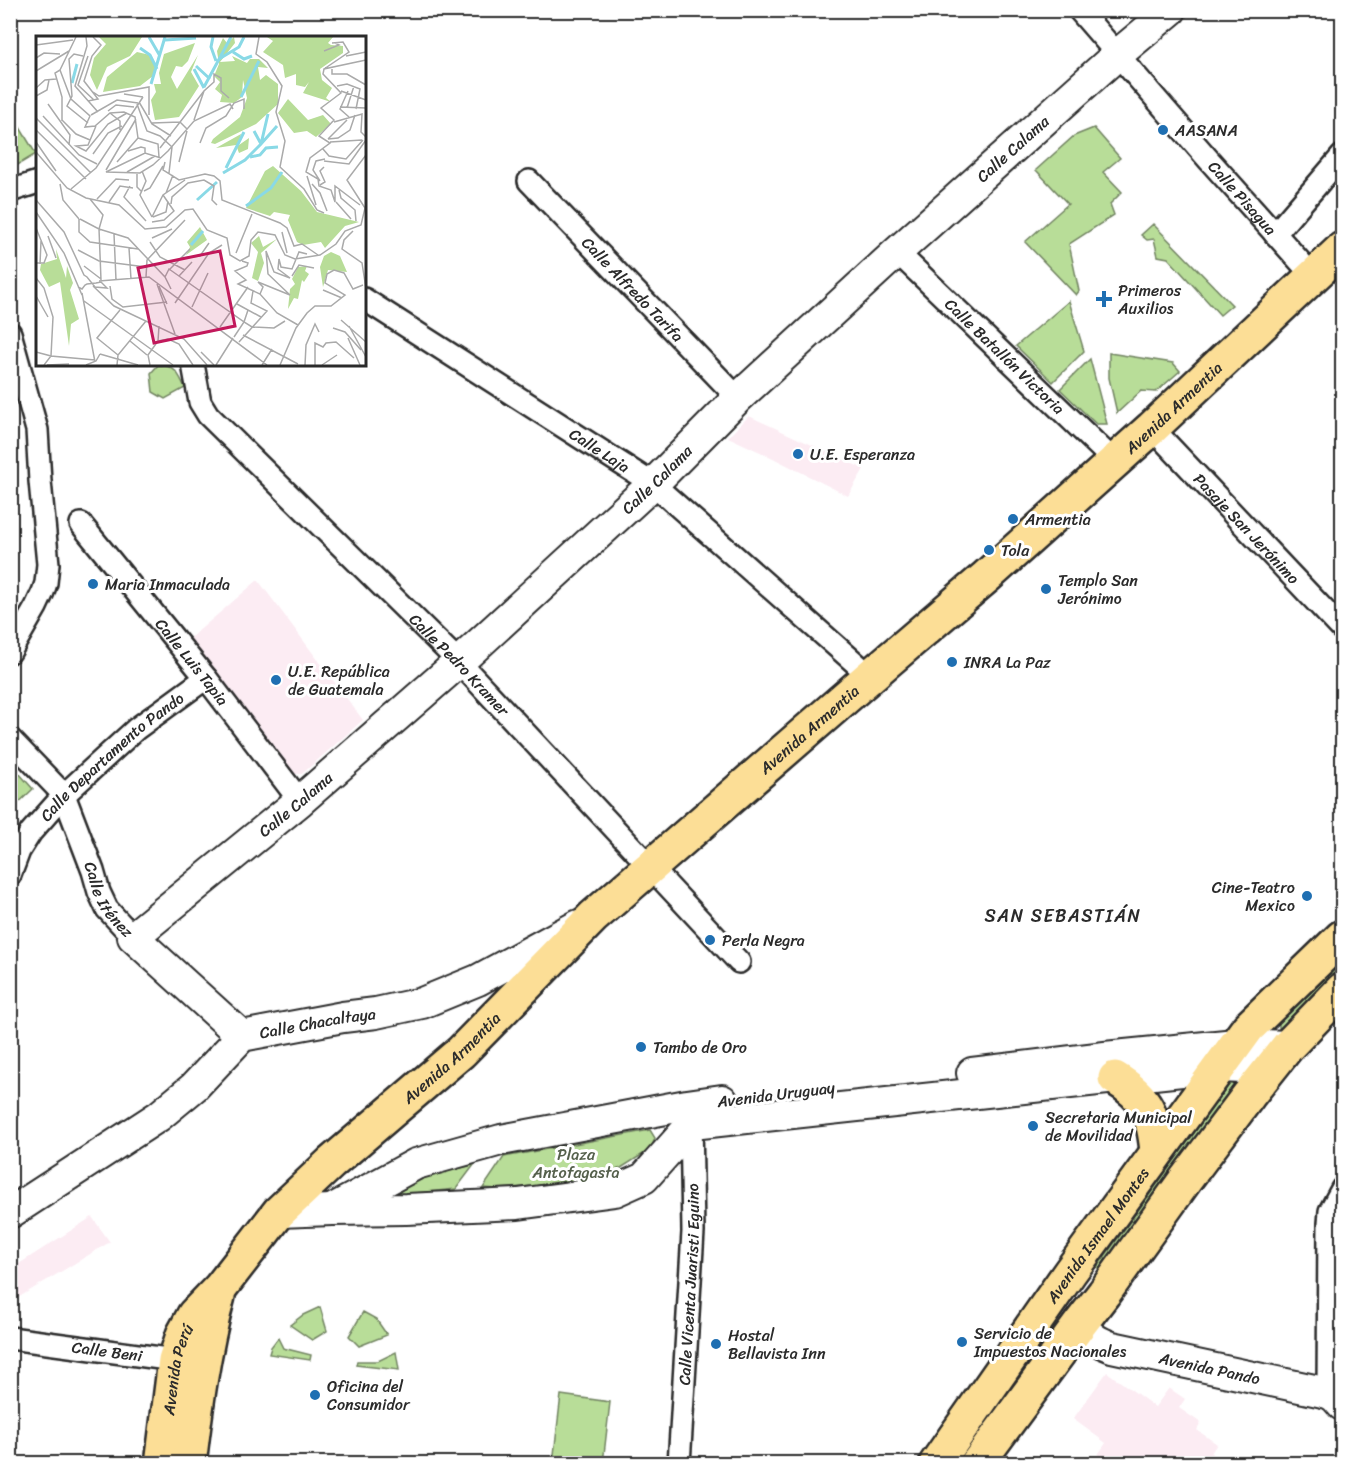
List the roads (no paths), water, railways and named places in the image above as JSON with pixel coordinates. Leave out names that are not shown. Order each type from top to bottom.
[{"type":"main road","name":"Calle Calama","points":[[133,936],[300,801],[459,662],[653,484],[738,398],[897,252],[1117,55],[1171,10]]},
{"type":"main road","name":"Avenida Armentia","points":[[279,1212],[331,1163],[461,1052],[593,917],[986,577],[1152,428],[1342,249]]},
{"type":"main road","name":"Calle Chacaltaya","points":[[10,1213],[159,1116],[194,1087],[242,1036],[422,1003],[478,980],[593,917]]},
{"type":"main road","name":"Calle Iténez","points":[[133,936],[242,1036]]},
{"type":"main road","name":"Avenida Ismael Montes","points":[[936,1464],[1157,1151],[1248,1028],[1342,938]]},
{"type":"main road","points":[[977,1464],[1279,1057],[1342,990]]},
{"type":"main road","name":"Avenida Uruguay","points":[[332,1210],[416,1164],[501,1140],[690,1114],[848,1096],[1110,1071],[1228,1056],[1279,1057]]},
{"type":"main road","points":[[1110,1071],[1143,1100],[1154,1128],[1157,1151]]},
{"type":"main road","name":"Avenida Uruguay","points":[[279,1212],[518,1204],[615,1191],[644,1178],[690,1114]]},
{"type":"main road","name":"Avenida Perú","points":[[189,1464],[188,1364],[183,1335],[194,1315],[220,1288],[279,1212]]},
{"type":"main road","points":[[1080,1324],[1072,1312],[1070,1297],[1072,1288],[1102,1246],[1102,1228]]},
{"type":"main road","name":"Avenida Pando","points":[[1080,1324],[1097,1342],[1112,1347],[1335,1399]]},
{"type":"main road","name":"Avenida Perú","points":[[162,1464],[188,1364]]},
{"type":"street","name":"Calle Pisagua","points":[[1079,10],[1209,160],[1314,276]]},
{"type":"street","points":[[1275,234],[1342,156]]},
{"type":"street","name":"Calle Alfredo Tarifa","points":[[529,181],[738,398]]},
{"type":"street","points":[[10,191],[36,183]]},
{"type":"street","name":"Calle Batallón Victoria","points":[[897,252],[1114,461]]},
{"type":"street","name":"Calle Laja","points":[[366,300],[653,484],[870,676]]},
{"type":"street","points":[[10,333],[37,430],[48,564],[43,592],[10,652]]},
{"type":"street","name":"Calle Pedro Kramer","points":[[193,366],[200,402],[208,415],[459,662],[739,962]]},
{"type":"street","name":"Pasaje San Jerónimo","points":[[1152,428],[1342,629]]},
{"type":"street","name":"Calle Luis Tapia","points":[[81,524],[206,678],[300,801]]},
{"type":"street","name":"Calle Departamento Pando","points":[[10,875],[19,851],[31,832],[64,795],[136,729],[206,678]]},
{"type":"street","name":"Calle Iténez","points":[[10,739],[64,795],[107,909],[133,936]]},
{"type":"street","name":"Calle Vicenta Juaristi Eguino","points":[[679,1464],[693,1232],[690,1114]]},
{"type":"street","points":[[1335,1399],[1329,1223],[1330,1211],[1342,1189]]},
{"type":"street","name":"Calle Beni","points":[[10,1338],[188,1364]]},
{"type":"place","name":"AASANA","points":[[1163,130]]},
{"type":"place","name":"Primeros Auxilios","points":[[1104,299]]},
{"type":"place","name":"U.E. Esperanza","points":[[798,454]]},
{"type":"place","name":"Armentia","points":[[1013,519]]},
{"type":"place","name":"Tola","points":[[989,550]]},
{"type":"place","name":"Maria Inmaculada","points":[[93,584]]},
{"type":"place","name":"Templo San Jerónimo","points":[[1046,589]]},
{"type":"place","name":"INRA La Paz","points":[[952,662]]},
{"type":"place","name":"U.E. República de Guatemala","points":[[276,680]]},
{"type":"place","name":"Cine-Teatro Mexico","points":[[1307,896]]},
{"type":"place","name":"Perla Negra","points":[[710,940]]},
{"type":"place","name":"Tambo de Oro","points":[[641,1047]]},
{"type":"place","name":"Secretaria Municipal de Movilidad","points":[[1033,1126]]},
{"type":"place","name":"Servicio de Impuestos Nacionales","points":[[962,1342]]},
{"type":"place","name":"Hostal Bellavista Inn","points":[[716,1344]]},
{"type":"place","name":"Oficina del Consumidor","points":[[315,1395]]},
{"type":"district","name":"SAN SEBASTIÁN","points":[[1063,916]]},
{"type":"park label","name":"Plaza Antofagasta","points":[[576,1163]]}]
